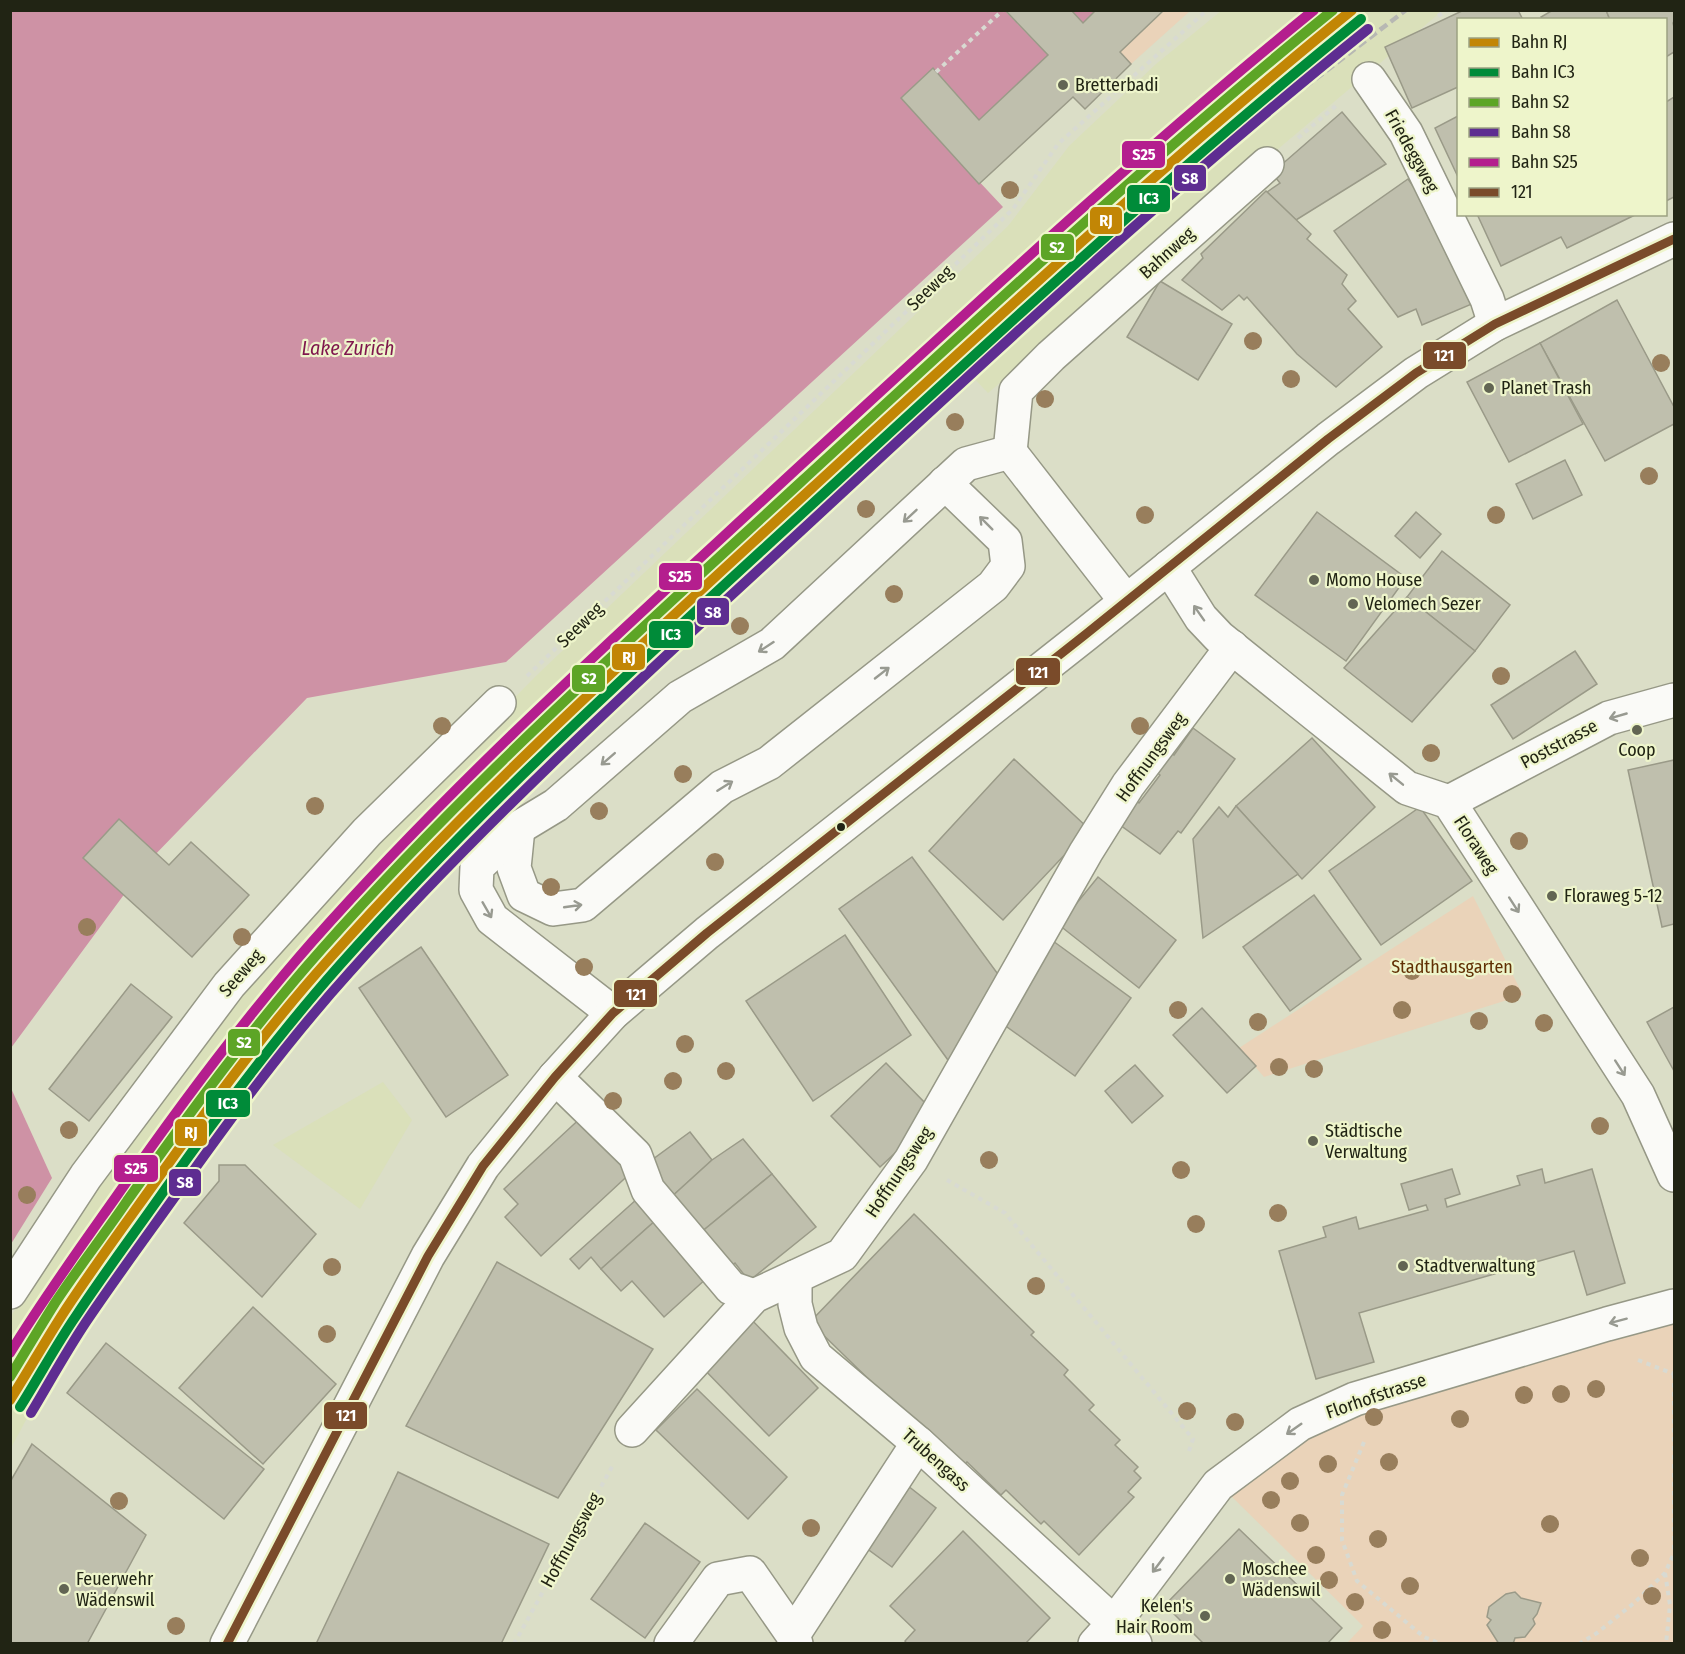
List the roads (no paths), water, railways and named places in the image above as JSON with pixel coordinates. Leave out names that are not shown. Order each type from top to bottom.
[{"type":"street","name":"Friedeggweg","points":[[1369,80],[1406,133],[1487,299],[1495,324]]},
{"type":"street","name":"Bahnweg","points":[[1010,452],[1016,390],[1051,356],[1267,164]]},
{"type":"street","points":[[227,1644],[428,1257],[483,1166],[555,1077],[613,1013],[707,933],[1328,439],[1416,373],[1495,324],[1674,239]]},
{"type":"street","points":[[613,1013],[492,919],[476,890],[477,867],[518,828],[556,805],[680,698],[772,644],[966,464],[1010,452],[1126,601]]},
{"type":"street","points":[[518,828],[514,868],[524,895],[553,909],[583,905],[722,787],[769,763],[993,586],[1008,566],[1005,542],[945,483]]},
{"type":"street","name":"Floraweg","points":[[1169,567],[1201,618],[1219,638],[1407,788],[1449,802],[1638,1095],[1674,1175]]},
{"type":"street","name":"Hoffnungsweg","points":[[632,1430],[754,1296],[842,1255],[911,1160],[1086,852],[1128,785],[1232,647]]},
{"type":"street","name":"Poststrasse","points":[[1449,802],[1609,718],[1674,700]]},
{"type":"street","name":"Seeweg","points":[[10,1292],[86,1176],[229,985],[366,832],[499,703]]},
{"type":"street","points":[[555,1077],[634,1155],[648,1190],[731,1288],[754,1296]]},
{"type":"street","name":"Trubengass","points":[[795,1277],[795,1304],[801,1328],[816,1357],[918,1443],[1115,1637]]},
{"type":"street","name":"Florhofstrasse","points":[[1115,1637],[1218,1485],[1300,1424],[1355,1400],[1674,1306]]},
{"type":"street","points":[[671,1644],[718,1579],[750,1573],[794,1639],[918,1443]]},
{"type":"water","name":"Lake Zurich","points":[[11,11],[1005,11],[1048,55],[979,120],[933,68],[901,98],[1003,207],[506,662],[307,698],[148,862],[11,1048]]},
{"type":"water","points":[[1071,11],[1095,11],[1083,23]]},
{"type":"water","points":[[10,1086],[52,1178],[11,1244],[10,1244]]},
{"type":"railway","points":[[862,441],[951,363],[1046,285],[1406,10]]},
{"type":"rail line","name":"S25","points":[[10,1353],[139,1164],[235,1035],[312,942],[426,820],[606,645],[984,297],[1180,122],[1314,10]]},
{"type":"rail line","name":"S2","points":[[10,1377],[73,1277],[245,1041],[321,950],[435,828],[616,652],[998,301],[1130,182],[1264,66],[1333,10]]},
{"type":"rail line","name":"RJ","points":[[10,1400],[88,1276],[240,1067],[330,958],[445,835],[626,659],[1011,305],[1282,67],[1352,10]]},
{"type":"rail line","name":"IC3","points":[[20,1407],[61,1338],[98,1283],[249,1075],[339,966],[454,843],[635,667],[1020,314],[1222,135],[1361,19]]},
{"type":"rail line","name":"S8","points":[[31,1413],[97,1306],[259,1082],[349,973],[406,911],[583,733],[1028,322],[1230,144],[1368,29]]},
{"type":"place","name":"Bretterbadi","points":[[1063,85]]},
{"type":"place","name":"Planet Trash","points":[[1489,388]]},
{"type":"place","name":"Momo House","points":[[1314,580]]},
{"type":"place","name":"Velomech Sezer","points":[[1353,604]]},
{"type":"place","name":"Coop","points":[[1637,730]]},
{"type":"place","name":"Floraweg 5-12","points":[[1552,896]]},
{"type":"place","name":"Städtische Verwaltung","points":[[1313,1141]]},
{"type":"place","name":"Stadtverwaltung","points":[[1403,1266]]},
{"type":"place","name":"Moschee Wädenswil","points":[[1230,1579]]},
{"type":"place","name":"Feuerwehr Wädenswil","points":[[64,1589]]},
{"type":"place","name":"Kelen's Hair Room","points":[[1205,1616]]},
{"type":"park label","name":"Stadthausgarten","points":[[1452,967]]}]
